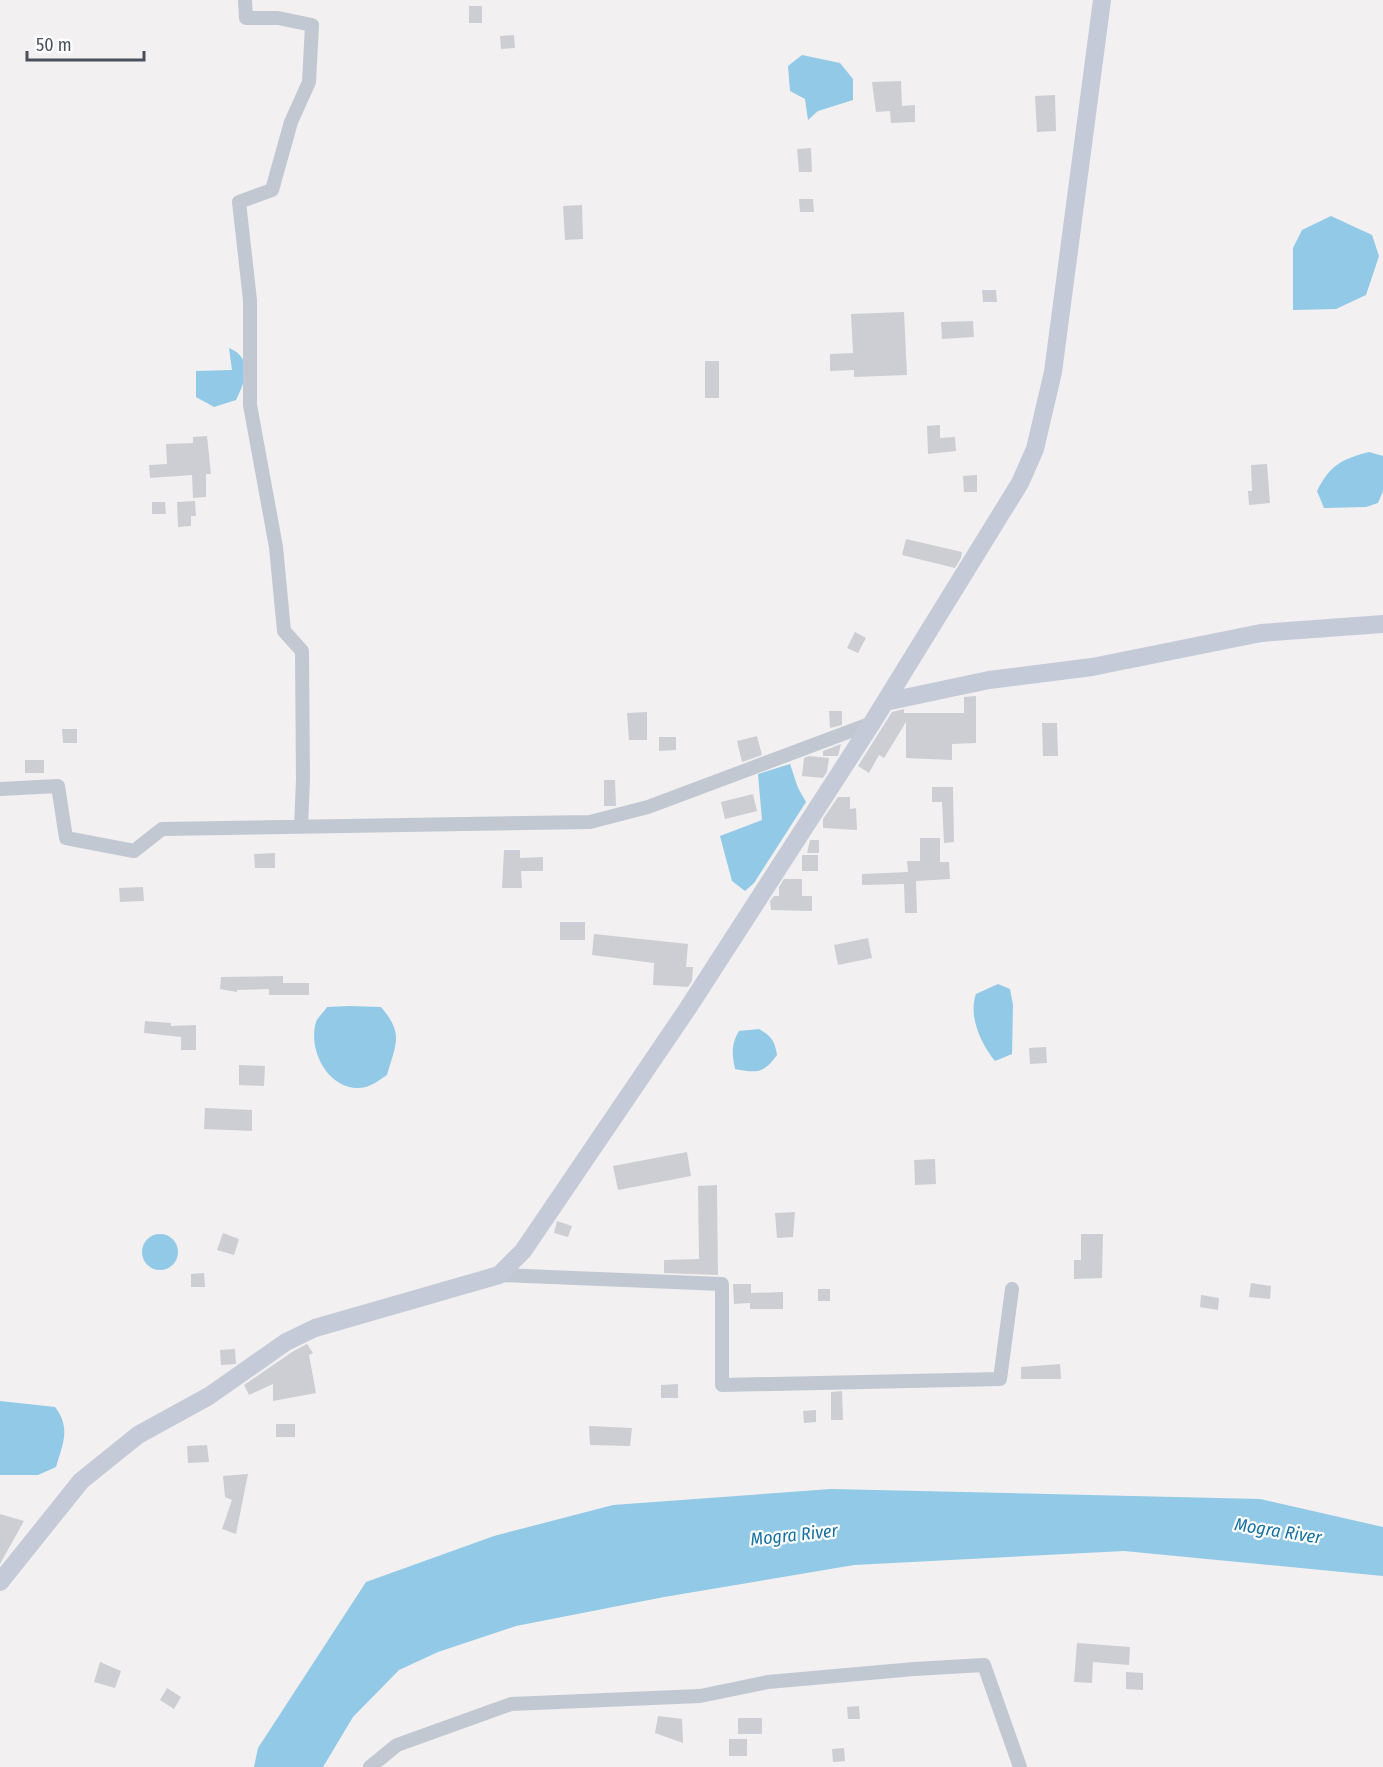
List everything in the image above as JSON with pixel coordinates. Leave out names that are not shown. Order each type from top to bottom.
[{"type":"street","points":[[245,0],[246,18],[278,18],[312,25],[309,82],[291,122],[272,190],[239,202],[250,300],[250,405],[276,547],[284,631],[302,651],[301,827]]},
{"type":"street","points":[[499,1275],[523,1251],[688,1008],[872,723],[1005,511],[1035,449],[1053,372],[1063,308],[1102,0]]},
{"type":"street","points":[[885,702],[989,680],[1092,667],[1261,633],[1383,624]]},
{"type":"street","points":[[0,789],[58,786],[66,838],[134,851],[162,829],[590,822],[648,807],[872,723]]},
{"type":"street","points":[[0,1582],[60,1506],[95,1469],[138,1435],[209,1396],[286,1342],[315,1328],[353,1316],[499,1275],[722,1284],[722,1385],[1000,1379],[1012,1289]]},
{"type":"street","points":[[370,1767],[397,1745],[511,1704],[700,1696],[768,1682],[984,1665],[1020,1767]]},
{"type":"water","points":[[802,55],[840,63],[853,79],[853,100],[818,111],[808,120],[805,99],[790,91],[788,66]]},
{"type":"water","points":[[1331,216],[1372,235],[1379,256],[1366,295],[1336,309],[1293,310],[1293,248],[1302,230]]},
{"type":"water","points":[[229,348],[237,352],[245,364],[242,386],[236,400],[214,407],[196,397],[196,371],[232,370]]},
{"type":"water","points":[[1369,452],[1383,456],[1383,491],[1378,503],[1366,507],[1324,508],[1317,491],[1327,475],[1338,464],[1351,457]]},
{"type":"water","points":[[790,764],[798,788],[806,802],[754,883],[745,891],[732,881],[720,836],[762,820],[758,774]]},
{"type":"water","points":[[998,984],[1010,989],[1013,1005],[1012,1054],[995,1061],[977,1029],[974,1002],[976,994]]},
{"type":"water","points":[[327,1007],[381,1007],[395,1032],[395,1047],[387,1075],[366,1087],[353,1088],[332,1078],[324,1069],[315,1046],[316,1022]]},
{"type":"water","points":[[759,1029],[772,1039],[777,1055],[768,1066],[759,1071],[735,1069],[733,1050],[739,1031]]},
{"type":"water","points":[[160,1234],[173,1239],[178,1252],[173,1265],[160,1270],[147,1265],[142,1252],[147,1239]]},
{"type":"water","points":[[0,1401],[55,1407],[64,1429],[63,1443],[56,1467],[38,1475],[0,1475]]},
{"type":"water","name":"Mogra River","points":[[831,1489],[1260,1499],[1383,1527],[1383,1576],[1124,1551],[854,1565],[664,1597],[516,1626],[438,1652],[399,1670],[353,1717],[323,1767],[254,1767],[258,1748],[366,1582],[494,1536],[613,1505]]},
{"type":"building","points":[[469,6],[482,6],[482,23],[469,23]]},
{"type":"building","points":[[514,35],[515,48],[501,49],[500,36]]},
{"type":"building","points":[[901,81],[902,106],[915,105],[915,122],[891,123],[890,111],[876,112],[872,82]]},
{"type":"building","points":[[1055,95],[1056,131],[1037,132],[1035,96]]},
{"type":"building","points":[[811,148],[812,172],[799,172],[797,149]]},
{"type":"building","points":[[799,199],[813,199],[814,212],[800,212]]},
{"type":"building","points":[[582,205],[583,239],[565,240],[563,206]]},
{"type":"building","points":[[982,290],[996,290],[997,302],[983,302]]},
{"type":"building","points":[[904,312],[907,375],[854,377],[854,370],[830,371],[830,354],[853,353],[851,314]]},
{"type":"building","points":[[973,321],[974,337],[942,339],[941,322]]},
{"type":"building","points":[[705,361],[719,361],[719,398],[705,398]]},
{"type":"building","points":[[940,425],[940,438],[955,437],[956,451],[928,454],[927,426]]},
{"type":"building","points":[[207,436],[211,474],[206,474],[206,497],[193,498],[192,475],[150,478],[149,465],[167,464],[166,444],[193,443],[193,437]]},
{"type":"building","points":[[1267,464],[1270,503],[1249,505],[1248,491],[1252,491],[1251,465]]},
{"type":"building","points":[[977,475],[977,492],[964,492],[963,476]]},
{"type":"building","points":[[195,501],[196,516],[191,516],[191,526],[178,527],[177,502]]},
{"type":"building","points":[[152,502],[165,502],[166,514],[152,514]]},
{"type":"building","points":[[906,539],[962,552],[961,558],[955,568],[902,555]]},
{"type":"building","points":[[855,632],[866,638],[858,653],[847,648]]},
{"type":"building","points":[[976,696],[976,743],[952,744],[952,760],[906,758],[906,722],[884,758],[879,755],[869,773],[858,766],[892,712],[904,709],[904,713],[964,713],[964,697]]},
{"type":"building","points":[[829,711],[842,711],[842,725],[830,728]]},
{"type":"building","points":[[647,712],[647,740],[629,740],[627,713]]},
{"type":"building","points":[[1042,723],[1057,723],[1058,756],[1043,756]]},
{"type":"building","points":[[62,729],[77,729],[77,743],[63,743]]},
{"type":"building","points":[[757,736],[762,755],[742,762],[737,741]]},
{"type":"building","points":[[659,737],[676,737],[676,750],[659,751]]},
{"type":"building","points":[[841,744],[838,756],[823,756],[823,751]]},
{"type":"building","points":[[809,756],[829,758],[827,772],[823,778],[802,776],[804,758]]},
{"type":"building","points":[[25,760],[44,760],[44,773],[25,773]]},
{"type":"building","points":[[604,780],[615,780],[616,806],[604,806]]},
{"type":"building","points":[[932,787],[953,787],[954,842],[944,843],[942,802],[932,802]]},
{"type":"building","points":[[753,794],[757,811],[725,819],[721,802]]},
{"type":"building","points":[[838,797],[850,797],[850,809],[856,808],[857,830],[823,828],[823,819]]},
{"type":"building","points":[[920,838],[940,838],[940,862],[949,862],[950,879],[916,881],[917,913],[905,913],[904,884],[862,885],[862,874],[908,872],[907,861],[920,861]]},
{"type":"building","points":[[810,840],[819,840],[819,853],[807,853]]},
{"type":"building","points":[[504,850],[520,850],[520,858],[543,857],[543,871],[521,871],[522,888],[502,888]]},
{"type":"building","points":[[275,853],[275,868],[255,868],[254,854]]},
{"type":"building","points":[[802,855],[818,855],[818,871],[802,871]]},
{"type":"building","points":[[784,879],[802,879],[802,896],[812,896],[812,911],[771,910],[770,901],[774,896],[779,896],[779,887]]},
{"type":"building","points":[[143,887],[144,901],[120,902],[119,888]]},
{"type":"building","points":[[560,922],[585,922],[585,940],[560,940]]},
{"type":"building","points":[[594,934],[688,944],[686,967],[693,967],[692,981],[688,987],[653,985],[654,963],[592,955]]},
{"type":"building","points":[[868,938],[872,958],[838,965],[834,945]]},
{"type":"building","points":[[283,976],[283,983],[309,983],[309,995],[269,995],[269,989],[237,990],[237,992],[220,989],[221,977]]},
{"type":"building","points":[[145,1021],[171,1023],[171,1026],[196,1025],[196,1050],[181,1050],[181,1037],[144,1033]]},
{"type":"building","points":[[1046,1047],[1047,1063],[1030,1064],[1029,1048]]},
{"type":"building","points":[[239,1065],[265,1066],[264,1086],[239,1085]]},
{"type":"building","points":[[205,1108],[252,1110],[252,1131],[204,1129]]},
{"type":"building","points":[[687,1152],[691,1176],[618,1190],[613,1166]]},
{"type":"building","points":[[935,1159],[936,1184],[915,1185],[914,1160]]},
{"type":"building","points":[[717,1185],[718,1275],[664,1273],[664,1260],[699,1259],[698,1186]]},
{"type":"building","points":[[795,1212],[793,1237],[777,1238],[775,1213]]},
{"type":"building","points":[[557,1221],[572,1226],[568,1237],[554,1233]]},
{"type":"building","points":[[223,1233],[239,1239],[234,1255],[217,1250]]},
{"type":"building","points":[[1081,1234],[1103,1234],[1102,1278],[1074,1279],[1074,1260],[1081,1260]]},
{"type":"building","points":[[204,1273],[205,1287],[191,1287],[191,1274]]},
{"type":"building","points":[[1251,1283],[1271,1286],[1270,1299],[1249,1297]]},
{"type":"building","points":[[733,1284],[751,1284],[751,1293],[783,1292],[783,1309],[750,1309],[750,1303],[734,1304]]},
{"type":"building","points":[[818,1289],[830,1289],[830,1301],[818,1301]]},
{"type":"building","points":[[1201,1295],[1219,1298],[1218,1310],[1200,1307]]},
{"type":"building","points":[[307,1344],[313,1353],[309,1355],[316,1393],[273,1401],[273,1384],[249,1395],[244,1385]]},
{"type":"building","points":[[235,1349],[236,1364],[221,1365],[220,1350]]},
{"type":"building","points":[[1060,1364],[1061,1379],[1021,1379],[1021,1367]]},
{"type":"building","points":[[678,1384],[678,1398],[661,1398],[661,1385]]},
{"type":"building","points":[[842,1391],[843,1420],[831,1420],[831,1392]]},
{"type":"building","points":[[816,1410],[816,1422],[804,1423],[803,1411]]},
{"type":"building","points":[[276,1424],[295,1424],[295,1437],[276,1437]]},
{"type":"building","points":[[589,1426],[632,1428],[630,1446],[590,1445]]},
{"type":"building","points":[[207,1445],[209,1462],[188,1463],[187,1446]]},
{"type":"building","points":[[248,1474],[236,1534],[222,1529],[232,1500],[225,1497],[223,1476]]},
{"type":"building","points":[[0,1514],[24,1521],[0,1564]]},
{"type":"building","points":[[1077,1643],[1130,1647],[1129,1665],[1093,1662],[1092,1683],[1074,1682]]},
{"type":"building","points":[[100,1662],[121,1671],[115,1688],[94,1682]]},
{"type":"building","points":[[1126,1672],[1143,1673],[1143,1690],[1126,1689]]},
{"type":"building","points":[[167,1688],[181,1697],[174,1709],[160,1700]]},
{"type":"building","points":[[859,1706],[860,1719],[848,1719],[847,1707]]},
{"type":"building","points":[[658,1716],[682,1719],[683,1743],[655,1733]]},
{"type":"building","points":[[738,1718],[762,1718],[762,1734],[738,1734]]},
{"type":"building","points":[[729,1739],[747,1739],[747,1756],[729,1756]]},
{"type":"building","points":[[844,1748],[845,1761],[833,1762],[832,1749]]}]
